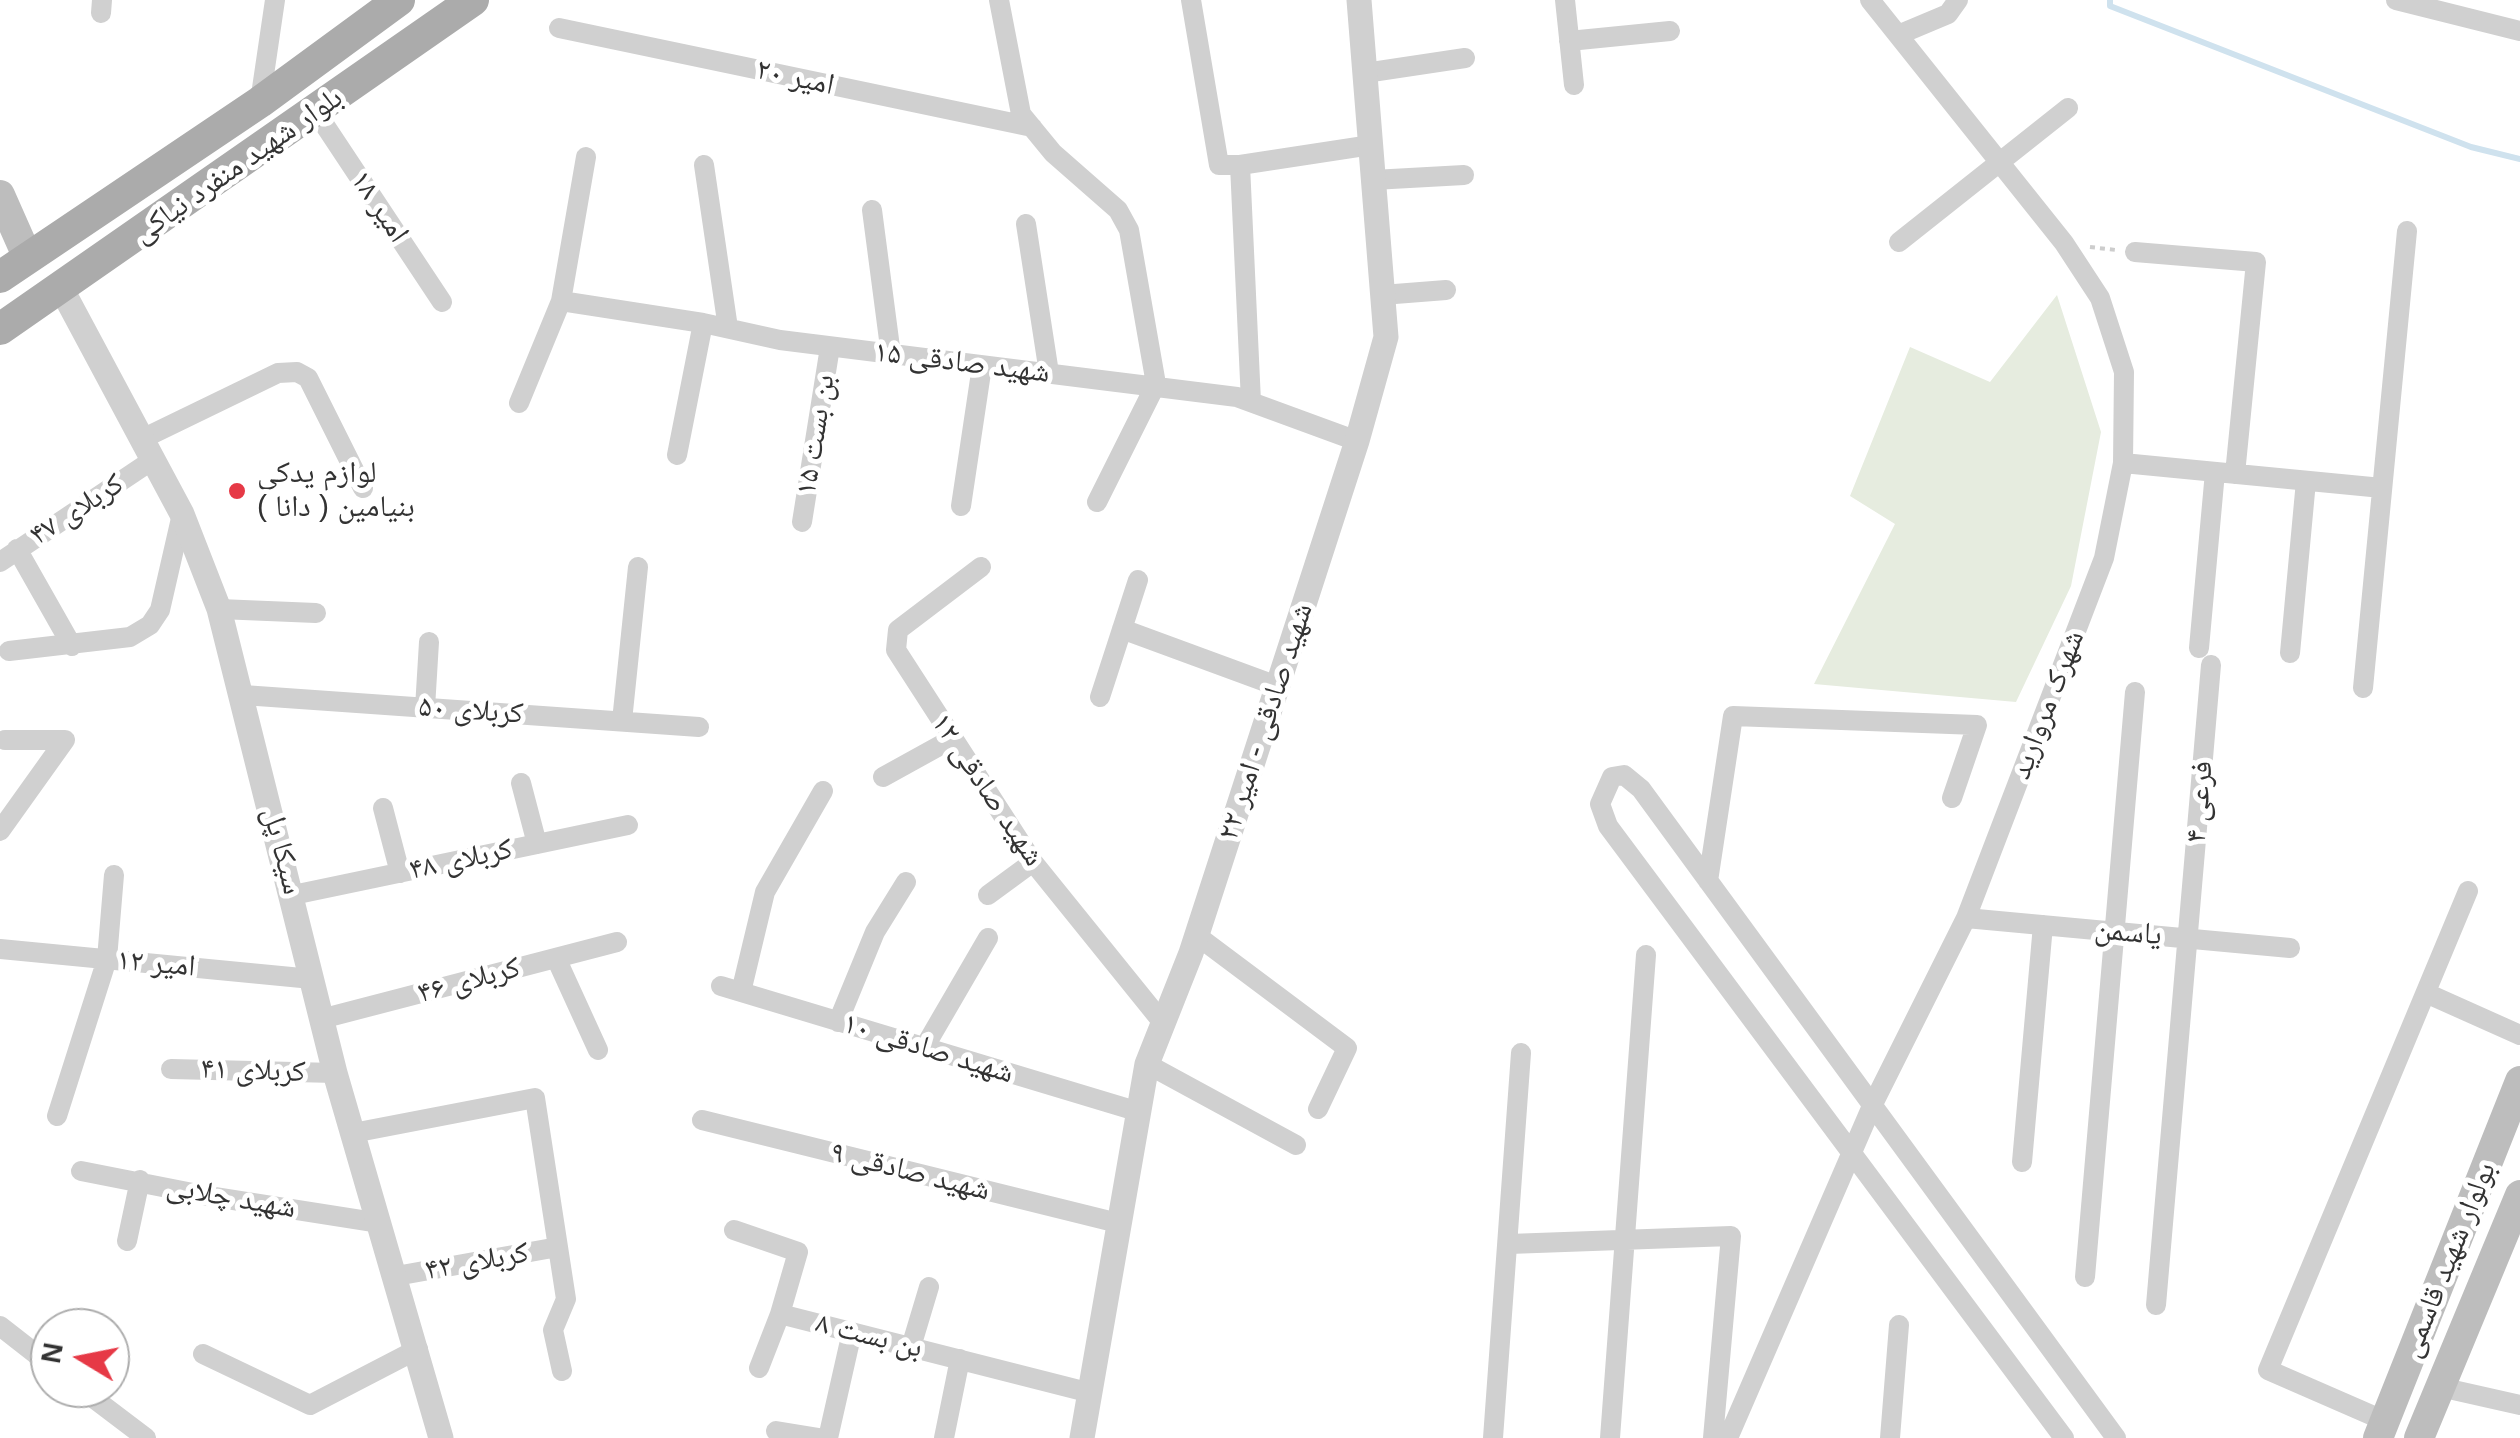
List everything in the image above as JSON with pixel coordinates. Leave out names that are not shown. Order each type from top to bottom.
[{"type":"main road","name":"بلوار شهید منفرد نیاکی","points":[[0,277],[260,102],[399,0]]},
{"type":"main road","name":"بلوار شهید منفرد نیاکی","points":[[0,330],[316,112],[464,2]]},
{"type":"main road","points":[[0,195],[27,256]]},
{"type":"main road","name":"بولوار شهید قاسمی","points":[[2382,1430],[2520,1082]]},
{"type":"main road","name":"بولوار شهید قاسمی","points":[[2419,1438],[2520,1195]]},
{"type":"street","points":[[260,102],[275,0]]},
{"type":"street","points":[[999,0],[1021,114],[1052,153],[1118,210],[1129,230],[1156,384],[1097,502]]},
{"type":"street","points":[[1191,0],[1219,165],[1371,145]]},
{"type":"street","name":"شهید صادقی - امیر ۲۲","points":[[1082,1438],[1147,1064],[1196,935],[1358,441],[1386,337],[1360,0]]},
{"type":"street","points":[[1565,0],[1574,85]]},
{"type":"street","name":"شهرک مروارید","points":[[1724,1437],[1872,1106],[1966,918],[2104,558],[2122,463],[2124,372],[2100,298],[2064,243],[1870,0]]},
{"type":"street","points":[[1898,35],[1948,14],[1958,0]]},
{"type":"street","points":[[2396,0],[2457,7],[2520,31]]},
{"type":"street","name":"امیر ۲۰","points":[[559,28],[1032,127]]},
{"type":"street","points":[[1569,41],[1670,31]]},
{"type":"street","points":[[1365,73],[1464,58]]},
{"type":"street","points":[[1899,242],[2068,108]]},
{"type":"street","name":"امیر ۱۸","points":[[316,112],[442,302]]},
{"type":"street","points":[[519,403],[561,300],[586,157]]},
{"type":"street","points":[[1240,164],[1252,402]]},
{"type":"street","points":[[704,165],[728,328]]},
{"type":"street","points":[[1373,180],[1464,176]]},
{"type":"street","points":[[872,210],[891,355]]},
{"type":"street","points":[[1026,224],[1049,373]]},
{"type":"street","points":[[2363,688],[2407,231]]},
{"type":"street","name":"فرعی ۴","points":[[2135,252],[2256,262],[2225,473],[2205,656],[2188,939],[2156,1305]]},
{"type":"street","name":"سیکا پل","points":[[61,288],[182,514],[219,609],[293,895],[334,1073],[441,1438]]},
{"type":"street","points":[[1382,296],[1446,290]]},
{"type":"street","name":"شهید صادقی ۱۵","points":[[561,300],[830,347],[1156,384],[1252,402],[1358,441]]},
{"type":"street","points":[[678,455],[704,322]]},
{"type":"street","name":"بن بست ۱۵","points":[[802,522],[830,347]]},
{"type":"street","points":[[961,506],[982,366]]},
{"type":"street","name":"کربلای ۴۷","points":[[8,555],[149,449],[278,373],[298,372],[308,378],[364,488]]},
{"type":"street","points":[[2122,463],[2382,488]]},
{"type":"street","points":[[2290,652],[2306,481]]},
{"type":"street","points":[[9,651],[130,637],[150,625],[160,610],[182,514]]},
{"type":"street","points":[[8,555],[72,646]]},
{"type":"street","points":[[622,722],[638,567]]},
{"type":"street","name":"شهید صادقی ۱۲","points":[[981,567],[898,630],[896,650],[950,740],[1033,862],[1163,1023]]},
{"type":"street","points":[[1100,698],[1138,580]]},
{"type":"street","points":[[219,609],[316,613]]},
{"type":"street","points":[[1122,630],[1277,686]]},
{"type":"street","points":[[425,708],[429,642]]},
{"type":"street","points":[[2085,1278],[2135,692]]},
{"type":"street","name":"کربلای ۵۰","points":[[242,695],[698,726]]},
{"type":"street","points":[[1708,882],[1733,716],[1977,726],[1952,798]]},
{"type":"street","points":[[0,830],[64,740],[5,740]]},
{"type":"street","points":[[883,777],[950,740]]},
{"type":"street","points":[[2064,1438],[1608,826],[1600,804],[1612,778],[1624,775],[1641,789],[2116,1438]]},
{"type":"street","points":[[521,783],[536,844]]},
{"type":"street","name":"شهید صادقی ۱۰","points":[[823,791],[766,892],[731,989],[1136,1112]]},
{"type":"street","points":[[383,808],[400,873]]},
{"type":"street","name":"کربلای ۴۸","points":[[293,895],[628,826]]},
{"type":"street","points":[[988,895],[1033,862]]},
{"type":"street","points":[[58,1116],[107,959],[114,875]]},
{"type":"street","points":[[838,1022],[875,932],[906,882]]},
{"type":"street","points":[[2382,1430],[2268,1370],[2468,891]]},
{"type":"street","name":"یاسمن","points":[[1966,918],[2290,948]]},
{"type":"street","points":[[2022,1162],[2043,925]]},
{"type":"street","points":[[1196,935],[1346,1048],[1318,1109]]},
{"type":"street","points":[[924,1048],[988,938]]},
{"type":"street","name":"کربلای ۴۶","points":[[322,1019],[616,942]]},
{"type":"street","name":"امير ۱۲","points":[[0,949],[312,979]]},
{"type":"street","points":[[1610,1438],[1646,955]]},
{"type":"street","points":[[556,958],[598,1050]]},
{"type":"street","points":[[2426,993],[2520,1035]]},
{"type":"street","points":[[1493,1438],[1521,1053]]},
{"type":"street","points":[[1147,1064],[1296,1145]]},
{"type":"street","name":"کربلای ۴۱","points":[[171,1069],[334,1073]]},
{"type":"street","points":[[353,1133],[535,1098],[566,1299],[553,1330],[562,1371]]},
{"type":"street","name":"شهید صادقی ۹","points":[[702,1120],[1118,1223]]},
{"type":"street","name":"شهید چلابی","points":[[81,1170],[208,1196],[380,1223]]},
{"type":"street","points":[[127,1241],[140,1180]]},
{"type":"street","name":"بن بست ۸","points":[[734,1230],[798,1252],[780,1314],[1087,1392]]},
{"type":"street","points":[[1509,1244],[1731,1236],[1724,1437],[1751,1438]]},
{"type":"street","name":"کربلای ۴۲","points":[[396,1276],[558,1247]]},
{"type":"street","points":[[911,1347],[929,1286]]},
{"type":"street","points":[[759,1368],[780,1314]]},
{"type":"street","points":[[1890,1438],[1899,1325]]},
{"type":"street","points":[[0,1326],[30,1349]]},
{"type":"street","points":[[828,1438],[852,1332]]},
{"type":"street","points":[[203,1354],[310,1405],[418,1349]]},
{"type":"street","points":[[944,1438],[960,1358]]},
{"type":"street","points":[[2440,1388],[2520,1405]]},
{"type":"street","points":[[106,1408],[146,1438]]},
{"type":"street","points":[[776,1432],[819,1438]]},
{"type":"path","points":[[2064,243],[2135,252]]},
{"type":"shaded area","points":[[2057,295],[2101,432],[2071,586],[2016,702],[1814,684],[1895,524],[1850,496],[1910,347],[1990,382]]},
{"type":"waterway","points":[[2110,0],[2110,6],[2471,147],[2520,159]]},
{"type":"place","name":"لوازم یدکی بنیامین ( دانا )","points":[[237,491]]}]
